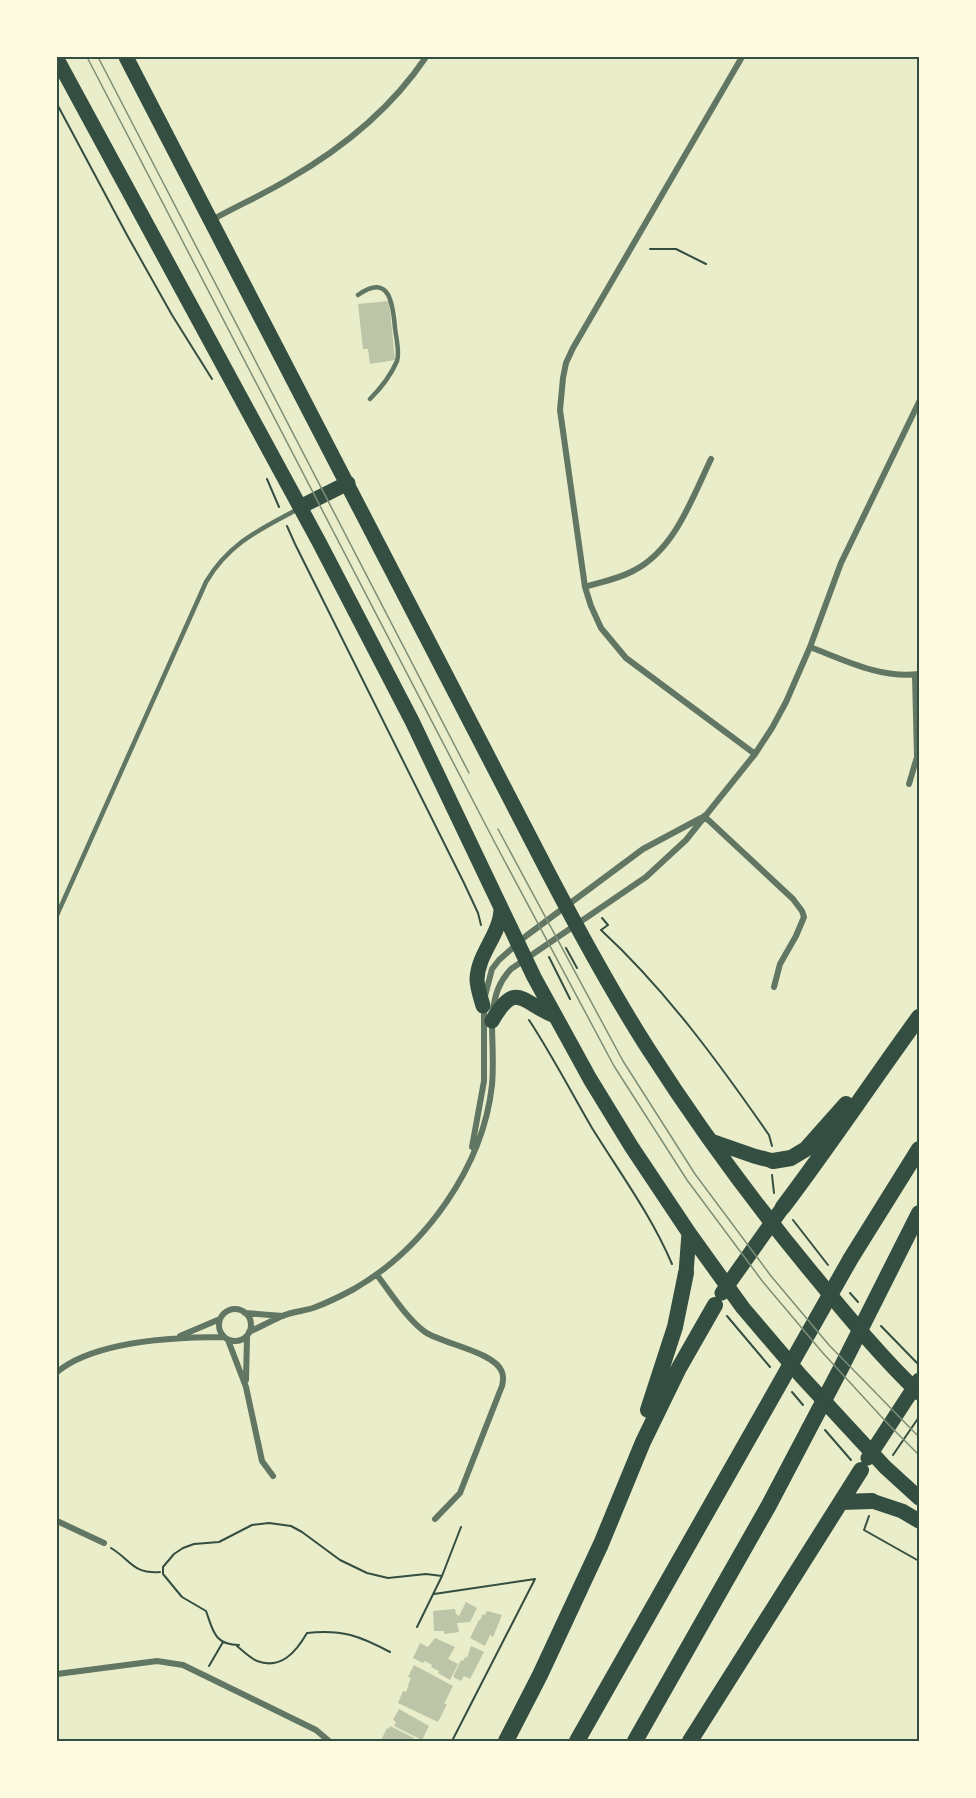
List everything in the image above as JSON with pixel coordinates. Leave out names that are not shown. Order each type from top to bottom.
[{"type":"highway","points":[[126,57],[566,906],[649,1050],[772,1225],[845,1312],[917,1387],[872,1452],[690,1741]]},
{"type":"highway","points":[[57,58],[300,507],[412,721],[525,958],[590,1079],[631,1146],[727,1286],[801,1376],[872,1452],[919,1498]]},
{"type":"highway","points":[[300,507],[348,483]]},
{"type":"highway","points":[[483,1006],[477,977],[481,960],[501,919],[501,908]]},
{"type":"highway","points":[[492,1021],[506,1000],[513,997],[525,999],[555,1016]]},
{"type":"highway","points":[[506,1741],[540,1676],[601,1544],[643,1442],[679,1368],[727,1286],[835,1138],[881,1068],[919,1017]]},
{"type":"highway","points":[[711,1141],[773,1161],[791,1158],[806,1149],[855,1092],[881,1068]]},
{"type":"highway","points":[[577,1741],[851,1258],[919,1149]]},
{"type":"highway","points":[[635,1741],[769,1505],[919,1213]]},
{"type":"highway","points":[[601,1544],[664,1365],[675,1327],[686,1273],[689,1233]]},
{"type":"highway","points":[[842,1502],[895,1509],[919,1521]]},
{"type":"street","points":[[211,221],[288,180],[345,143],[371,121],[398,93],[426,57]]},
{"type":"street","points":[[742,57],[573,348],[566,363],[560,394],[560,410],[585,587],[601,628],[626,658],[755,754]]},
{"type":"street","points":[[57,1372],[74,1360],[106,1349],[177,1337],[238,1341],[283,1316],[334,1299],[377,1275],[402,1255],[432,1222],[451,1196],[484,1127],[492,1084],[492,1021],[496,992],[500,982],[525,958],[597,911],[665,861],[686,840],[755,754],[786,702],[810,647],[841,563],[919,402]]},
{"type":"street","points":[[585,587],[635,571],[661,550],[679,523],[711,459]]},
{"type":"street","points":[[810,647],[871,670],[890,674],[917,675],[917,757],[909,784]]},
{"type":"street","points":[[470,1158],[484,1081],[483,1006],[492,969],[518,942],[643,849],[704,816]]},
{"type":"street","points":[[704,816],[793,899],[802,911],[804,917],[802,923],[784,954],[774,987]]},
{"type":"street","points":[[377,1275],[408,1315],[425,1331],[488,1358],[499,1366],[502,1372],[502,1386],[460,1493],[435,1519]]},
{"type":"street","points":[[177,1337],[220,1319],[231,1310],[283,1316]]},
{"type":"street","points":[[245,1313],[251,1322],[248,1335],[246,1387]]},
{"type":"street","points":[[220,1319],[219,1329],[226,1339],[246,1387],[262,1461],[273,1476]]},
{"type":"street","points":[[57,1521],[104,1543]]},
{"type":"street","points":[[57,1674],[164,1661],[183,1665],[316,1730],[329,1741]]},
{"type":"lane","points":[[358,295],[371,287],[383,289],[391,297],[394,313],[397,361],[370,399]]},
{"type":"lane","points":[[57,915],[206,582],[226,554],[243,540],[300,507]]},
{"type":"path","points":[[650,249],[676,249],[706,264]]},
{"type":"path","points":[[597,911],[608,925],[601,930],[675,1010],[769,1135],[773,1147],[774,1194],[783,1208]]},
{"type":"path","points":[[566,948],[577,968]]},
{"type":"path","points":[[549,957],[570,999]]},
{"type":"path","points":[[898,1446],[919,1417]]},
{"type":"path","points":[[871,1507],[864,1530],[919,1561]]},
{"type":"path","points":[[162,1572],[174,1554],[183,1548],[194,1544],[219,1542],[252,1525],[268,1523],[291,1527],[302,1532],[340,1560],[367,1573],[388,1578],[426,1574],[442,1576]]},
{"type":"path","points":[[417,1628],[442,1576],[461,1527]]},
{"type":"path","points":[[104,1543],[137,1569],[144,1572],[162,1572]]},
{"type":"path","points":[[162,1572],[182,1598],[206,1611],[215,1636],[223,1642],[238,1646],[255,1661],[272,1665],[295,1653],[307,1634],[329,1630],[354,1634],[390,1652]]},
{"type":"path","points":[[434,1594],[534,1579],[452,1741]]},
{"type":"path","points":[[205,1674],[223,1642]]},
{"type":"building","points":[[389,301],[395,360],[370,364],[368,349],[363,349],[358,304]]},
{"type":"building","points":[[466,1602],[477,1608],[470,1622],[457,1623],[459,1632],[444,1634],[444,1631],[434,1631],[433,1611],[455,1609],[459,1616]]},
{"type":"building","points":[[487,1611],[502,1615],[493,1637],[490,1635],[485,1646],[470,1638],[479,1620]]},
{"type":"building","points":[[435,1638],[455,1647],[448,1659],[458,1664],[450,1680],[438,1673],[439,1671],[431,1667],[432,1665],[413,1658],[420,1643],[428,1647]]},
{"type":"building","points":[[471,1646],[484,1652],[470,1679],[464,1676],[461,1681],[453,1677],[461,1660],[467,1658]]},
{"type":"building","points":[[414,1665],[453,1686],[438,1722],[398,1703],[403,1691],[406,1692],[409,1685],[411,1678],[408,1677]]},
{"type":"building","points":[[399,1709],[429,1726],[422,1740],[394,1726],[396,1722],[393,1720]]},
{"type":"building","points":[[390,1726],[414,1738],[413,1741],[381,1740]]},
{"type":"tram line","points":[[87,57],[495,843],[614,1066],[687,1180],[763,1282],[822,1352],[919,1455]]},
{"type":"tram line","points":[[98,57],[469,773]]},
{"type":"tram line","points":[[498,829],[623,1061],[695,1174],[771,1276],[829,1345],[919,1437]]}]
